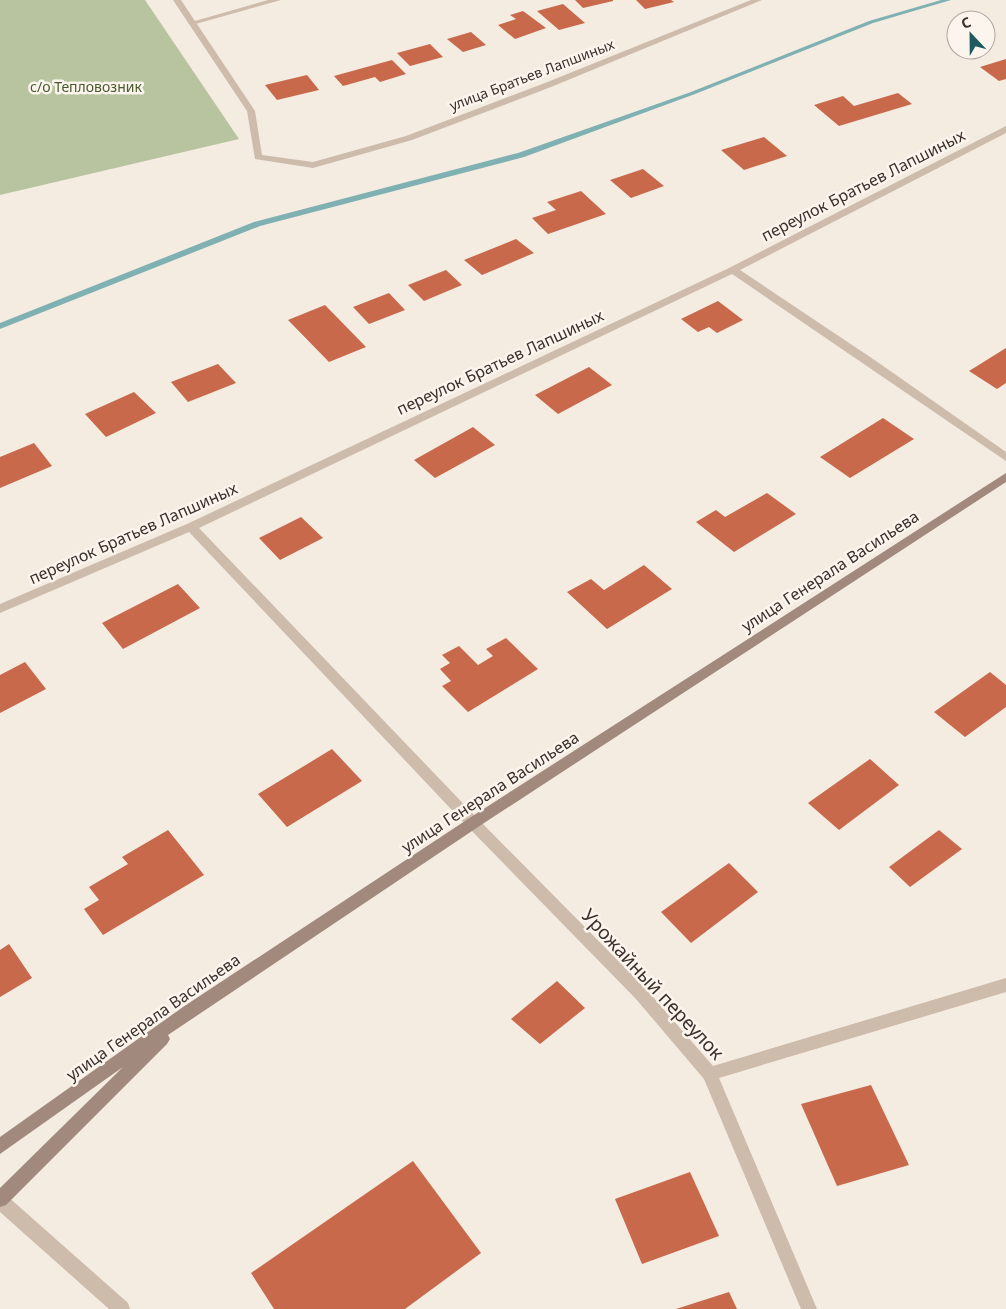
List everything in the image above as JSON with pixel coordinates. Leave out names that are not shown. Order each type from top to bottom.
[{"type":"main road","name":"улица Генерала Васильева","points":[[0,1146],[188,1012],[473,823],[1006,477]]},
{"type":"main road","points":[[0,1200],[188,1012]]},
{"type":"street","points":[[177,0],[192,23],[277,0]]},
{"type":"street","name":"улица Братьев Лапшиных","points":[[192,23],[251,111],[258,157],[312,165],[409,138],[548,85],[758,0]]},
{"type":"street","name":"переулок Братьев Лапшиных","points":[[0,609],[191,527],[733,270],[1006,129]]},
{"type":"street","points":[[733,270],[872,363],[1006,457]]},
{"type":"street","name":"Урожайный переулок","points":[[191,527],[473,823],[641,994],[710,1074],[809,1309]]},
{"type":"street","points":[[710,1074],[1006,985]]},
{"type":"street","points":[[0,1200],[122,1309]]},
{"type":"green space","name":"с/о Тепловозник","points":[[0,0],[145,0],[239,139],[0,195]]},
{"type":"building","points":[[575,0],[613,0],[613,1],[583,8]]},
{"type":"building","points":[[636,0],[671,0],[674,2],[645,9]]},
{"type":"building","points":[[563,4],[585,23],[559,30],[537,11]]},
{"type":"building","points":[[523,11],[546,28],[515,39],[498,25],[516,19],[510,15]]},
{"type":"building","points":[[471,32],[486,45],[463,52],[447,39]]},
{"type":"building","points":[[430,44],[443,57],[410,66],[397,53]]},
{"type":"building","points":[[1006,59],[1006,79],[999,81],[980,67]]},
{"type":"building","points":[[392,60],[406,74],[380,82],[375,77],[343,86],[334,76]]},
{"type":"building","points":[[307,75],[319,90],[277,100],[265,85]]},
{"type":"building","points":[[898,93],[912,104],[839,126],[814,105],[843,96],[854,106]]},
{"type":"building","points":[[764,137],[787,156],[744,170],[721,150]]},
{"type":"building","points":[[643,169],[664,186],[631,198],[610,180]]},
{"type":"building","points":[[581,191],[606,214],[548,234],[532,218],[556,210],[547,202]]},
{"type":"building","points":[[516,239],[534,253],[482,275],[464,260]]},
{"type":"building","points":[[446,270],[462,285],[424,301],[408,285]]},
{"type":"building","points":[[389,293],[405,310],[369,324],[353,307]]},
{"type":"building","points":[[718,301],[743,320],[717,333],[709,327],[698,332],[681,319]]},
{"type":"building","points":[[325,305],[366,347],[329,362],[288,320]]},
{"type":"building","points":[[1006,348],[1006,383],[997,389],[969,371]]},
{"type":"building","points":[[218,364],[236,383],[188,402],[171,382]]},
{"type":"building","points":[[589,367],[612,385],[558,414],[535,395]]},
{"type":"building","points":[[134,392],[156,413],[106,437],[85,414]]},
{"type":"building","points":[[883,418],[914,439],[850,478],[820,457]]},
{"type":"building","points":[[473,427],[495,445],[435,478],[414,460]]},
{"type":"building","points":[[34,443],[52,466],[0,488],[0,457]]},
{"type":"building","points":[[767,493],[796,514],[734,552],[696,522],[716,510],[725,517]]},
{"type":"building","points":[[301,517],[323,538],[280,560],[259,538]]},
{"type":"building","points":[[644,565],[672,589],[607,629],[567,592],[591,579],[604,590]]},
{"type":"building","points":[[178,584],[200,608],[123,649],[102,623]]},
{"type":"building","points":[[506,638],[538,669],[468,712],[442,686],[451,681],[440,669],[450,663],[442,655],[459,646],[478,665],[493,656],[486,649]]},
{"type":"building","points":[[25,662],[46,689],[0,713],[0,675]]},
{"type":"building","points":[[990,672],[1006,685],[1006,707],[965,737],[934,712]]},
{"type":"building","points":[[332,749],[362,781],[287,827],[258,794]]},
{"type":"building","points":[[870,759],[899,785],[839,830],[808,803]]},
{"type":"building","points":[[168,830],[204,875],[103,935],[84,909],[99,900],[89,887],[128,864],[122,857]]},
{"type":"building","points":[[939,830],[962,849],[910,887],[889,867]]},
{"type":"building","points":[[729,863],[758,892],[691,943],[661,912]]},
{"type":"building","points":[[9,944],[32,978],[0,997],[0,950]]},
{"type":"building","points":[[557,981],[585,1008],[540,1044],[511,1019]]},
{"type":"building","points":[[871,1085],[909,1165],[837,1186],[801,1104]]},
{"type":"building","points":[[413,1161],[481,1253],[405,1309],[274,1309],[251,1273]]},
{"type":"building","points":[[690,1172],[719,1236],[642,1264],[615,1199]]},
{"type":"building","points":[[729,1292],[737,1309],[676,1309]]},
{"type":"waterway","points":[[0,326],[257,224],[521,155],[693,93],[871,22],[948,0]]}]
